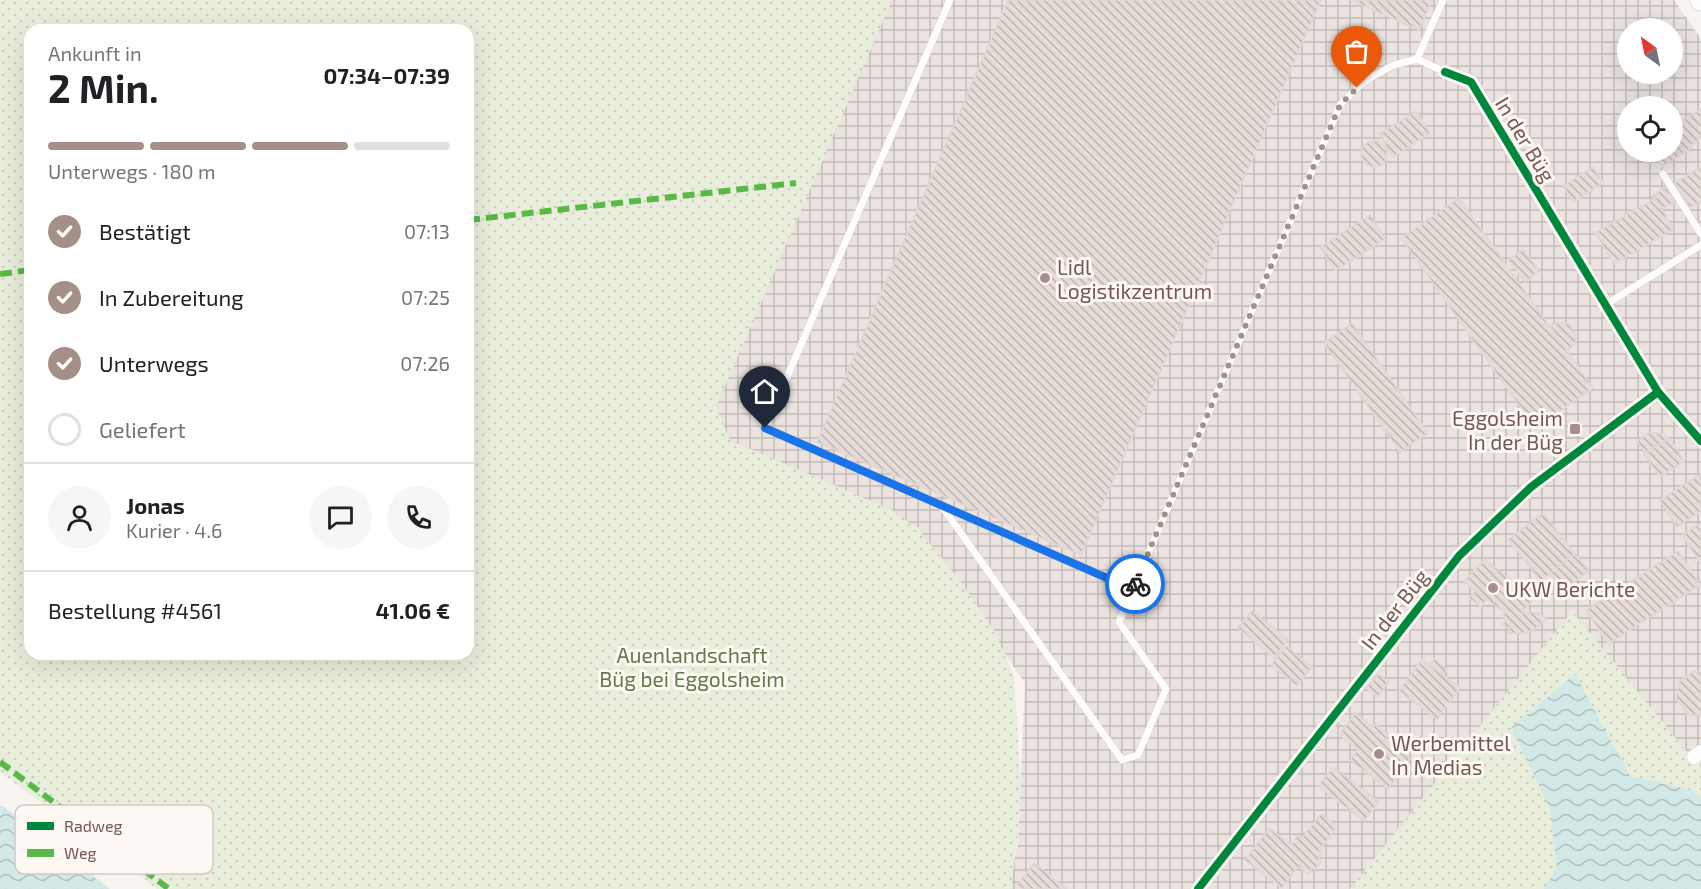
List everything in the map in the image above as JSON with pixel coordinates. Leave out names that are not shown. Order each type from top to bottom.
[{"type":"street","name":"In der Büg","points":[[1445,72],[1471,82],[1658,392],[1701,441]]},
{"type":"street","name":"In der Büg","points":[[1198,889],[1459,556],[1531,487],[1658,392]]},
{"type":"lane","points":[[950,0],[765,428],[1132,589]]},
{"type":"lane","points":[[1417,59],[1443,0]]},
{"type":"lane","points":[[941,505],[1122,760],[1138,755],[1166,689],[1119,622],[1340,105],[1372,76],[1394,65],[1417,59],[1445,72]]},
{"type":"lane","points":[[1663,174],[1701,234]]},
{"type":"lane","points":[[1605,305],[1701,245]]},
{"type":"shaded area","points":[[887,0],[1674,0],[1701,39],[1701,766],[1369,889],[1006,889],[1018,844],[1025,683],[918,528],[722,446],[709,414]]},
{"type":"green space","name":"Auenlandschaft Büg bei Eggolsheim","points":[[0,0],[892,0],[716,407],[730,440],[894,511],[920,531],[961,582],[995,632],[1014,677],[1021,783],[1018,834],[1011,889],[157,889],[137,874],[213,874],[213,805],[44,805],[0,772]]},
{"type":"green space","points":[[1572,611],[1696,763],[1701,761],[1701,889],[1350,889]]},
{"type":"water","points":[[1575,674],[1630,776],[1692,790],[1701,797],[1701,889],[1544,889],[1557,869],[1550,808],[1511,728]]},
{"type":"water","points":[[0,805],[15,816],[15,874],[91,874],[110,889],[0,889]]},
{"type":"building","name":"Lidl Logistikzentrum","points":[[1008,0],[1321,0],[1081,555],[817,442]]},
{"type":"building","points":[[1350,0],[1432,0],[1419,30]]},
{"type":"building","points":[[1701,109],[1701,138],[1683,153],[1683,120]]},
{"type":"building","points":[[1416,111],[1430,133],[1393,157],[1379,134]]},
{"type":"building","points":[[1374,141],[1383,145],[1387,154],[1383,163],[1374,167],[1365,163],[1361,154],[1365,145]]},
{"type":"building","points":[[1659,162],[1670,162],[1662,167]]},
{"type":"building","points":[[1593,167],[1603,183],[1573,202],[1563,186]]},
{"type":"building","points":[[1701,167],[1701,201],[1690,208],[1675,183]]},
{"type":"building","points":[[1666,187],[1675,202],[1662,209],[1653,195]]},
{"type":"building","points":[[1459,198],[1593,388],[1535,428],[1401,238]]},
{"type":"building","points":[[1655,198],[1674,229],[1614,264],[1595,233]]},
{"type":"building","points":[[1370,215],[1385,239],[1335,271],[1320,247]]},
{"type":"building","points":[[1523,249],[1539,271],[1524,282],[1509,260]]},
{"type":"building","points":[[1558,322],[1569,324],[1576,335],[1575,344],[1567,351],[1550,326]]},
{"type":"building","points":[[1352,323],[1428,433],[1400,452],[1324,343]]},
{"type":"building","points":[[1649,433],[1664,435],[1667,439],[1645,453],[1637,441]]},
{"type":"building","points":[[1669,438],[1684,461],[1660,477],[1644,454]]},
{"type":"building","points":[[1701,474],[1701,511],[1677,527],[1660,500]]},
{"type":"building","points":[[1543,513],[1575,554],[1541,581],[1508,540]]},
{"type":"building","points":[[1701,523],[1701,564],[1682,535]]},
{"type":"building","points":[[1678,551],[1700,585],[1608,644],[1586,610]]},
{"type":"building","points":[[1575,554],[1589,571],[1563,591],[1549,574]]},
{"type":"building","points":[[1484,559],[1534,598],[1522,613],[1540,614],[1546,619],[1536,628],[1527,633],[1508,633],[1510,628],[1502,625],[1506,621],[1502,615],[1505,613],[1464,582]]},
{"type":"building","points":[[1475,591],[1486,600],[1481,607],[1469,598]]},
{"type":"building","points":[[1252,611],[1288,640],[1274,658],[1238,628]]},
{"type":"building","points":[[1286,646],[1312,667],[1297,686],[1271,665]]},
{"type":"building","points":[[1422,659],[1460,688],[1437,719],[1399,691]]},
{"type":"building","points":[[1434,659],[1447,669],[1443,675],[1430,665]]},
{"type":"building","points":[[1694,671],[1701,672],[1701,716],[1687,714],[1676,698],[1680,681]]},
{"type":"building","points":[[1378,674],[1389,682],[1378,697],[1366,688]]},
{"type":"building","name":"Werbemittel In Medias","points":[[1355,713],[1373,727],[1375,724],[1388,734],[1385,739],[1410,759],[1388,789],[1350,760],[1358,749],[1339,735]]},
{"type":"building","points":[[1333,767],[1379,802],[1364,821],[1318,786]]},
{"type":"building","points":[[1321,814],[1337,827],[1319,851],[1322,854],[1318,860],[1321,862],[1315,870],[1312,868],[1308,874],[1298,867],[1282,888],[1245,860],[1269,828],[1291,845],[1298,835],[1302,838]]},
{"type":"building","points":[[1034,863],[1067,889],[1023,889],[1017,885]]},
{"type":"marked path","points":[[474,219],[796,183]]},
{"type":"marked path","points":[[0,274],[24,271]]},
{"type":"marked path","points":[[0,762],[57,805]]},
{"type":"marked path","points":[[149,874],[169,889]]},
{"type":"cycle path","points":[[1445,72],[1471,82],[1658,392],[1701,441]]},
{"type":"cycle path","points":[[1198,889],[1459,556],[1531,487],[1658,392]]},
{"type":"way so far","points":[[1135,584],[1340,105],[1357,88]]},
{"type":"place","name":"Lidl Logistikzentrum","points":[[1045,278]]},
{"type":"place","name":"Eggolsheim In der Büg","points":[[1575,429]]},
{"type":"place","name":"UKW Berichte","points":[[1493,588]]},
{"type":"place","name":"Werbemittel In Medias","points":[[1379,754]]},
{"type":"route","points":[[765,428],[1132,589],[1135,584]]}]
